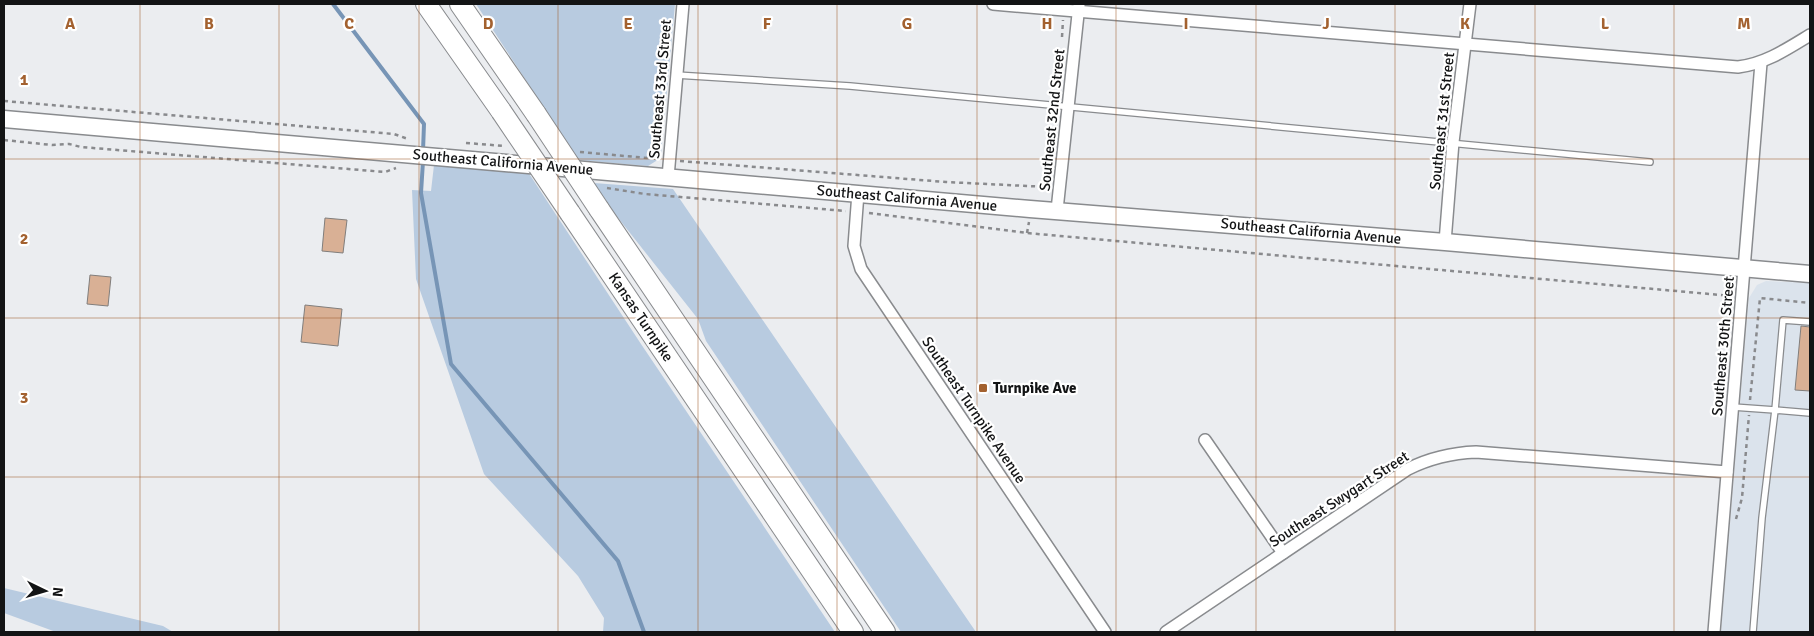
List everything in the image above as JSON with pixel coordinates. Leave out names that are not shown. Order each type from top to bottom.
[{"type":"highway","name":"Kansas Turnpike","points":[[426,4],[501,111],[853,632]]},
{"type":"highway","name":"Kansas Turnpike","points":[[460,4],[885,632]]},
{"type":"main road","name":"Southeast California Avenue","points":[[4,119],[398,159],[459,150],[668,177],[1810,274]]},
{"type":"street","name":"Southeast 33rd Street","points":[[668,177],[683,4]]},
{"type":"street","points":[[993,4],[1078,7],[1466,44],[1738,67],[1761,62],[1810,35]]},
{"type":"street","name":"Southeast 31st Street","points":[[1445,242],[1453,142],[1470,4]]},
{"type":"street","name":"Southeast 32nd Street","points":[[1058,210],[1078,7]]},
{"type":"street","name":"Southeast 30th Street","points":[[1714,632],[1761,62]]},
{"type":"street","name":"Southeast Turnpike Avenue","points":[[858,193],[854,246],[861,269],[1105,632]]},
{"type":"street","points":[[1206,440],[1283,554]]},
{"type":"street","name":"Southeast Swygart Street","points":[[1166,632],[1408,469],[1428,460],[1456,453],[1476,452],[1727,472]]},
{"type":"lane","points":[[676,75],[850,86],[1650,162]]},
{"type":"lane","points":[[1753,632],[1762,518],[1775,410],[1783,320],[1810,322]]},
{"type":"lane","points":[[1733,407],[1810,413]]},
{"type":"path","points":[[4,101],[394,134],[414,140]]},
{"type":"path","points":[[4,140],[385,172],[398,159]]},
{"type":"path","points":[[459,150],[508,147]]},
{"type":"path","points":[[575,152],[946,182],[1032,186]]},
{"type":"path","points":[[604,187],[645,194],[856,211],[1028,233],[1733,296]]},
{"type":"path","points":[[1735,524],[1742,498],[1760,298],[1810,303]]},
{"type":"shaded area","points":[[476,4],[675,4],[661,154],[656,161],[648,166],[578,160]]},
{"type":"shaded area","points":[[434,165],[528,172],[835,632],[603,632],[604,618],[578,576],[484,474],[416,279],[412,190],[431,191]]},
{"type":"shaded area","points":[[594,183],[673,189],[976,632],[901,632],[706,341],[698,319],[615,214]]},
{"type":"shaded area","points":[[1766,281],[1810,283],[1810,632],[1721,632],[1749,298],[1757,285]]},
{"type":"shaded area","points":[[4,588],[163,626],[173,632],[56,632],[4,613]]},
{"type":"building","points":[[325,218],[347,220],[343,253],[322,251]]},
{"type":"building","points":[[90,275],[111,277],[108,306],[87,304]]},
{"type":"building","points":[[305,305],[342,309],[338,346],[301,342]]},
{"type":"building","points":[[1801,326],[1810,327],[1810,391],[1795,390]]},
{"type":"waterway","points":[[333,4],[424,124],[423,151]]},
{"type":"waterway","points":[[423,161],[421,193],[451,364],[618,561],[644,632]]},
{"type":"place","name":"Turnpike Ave","points":[[983,388]]}]
